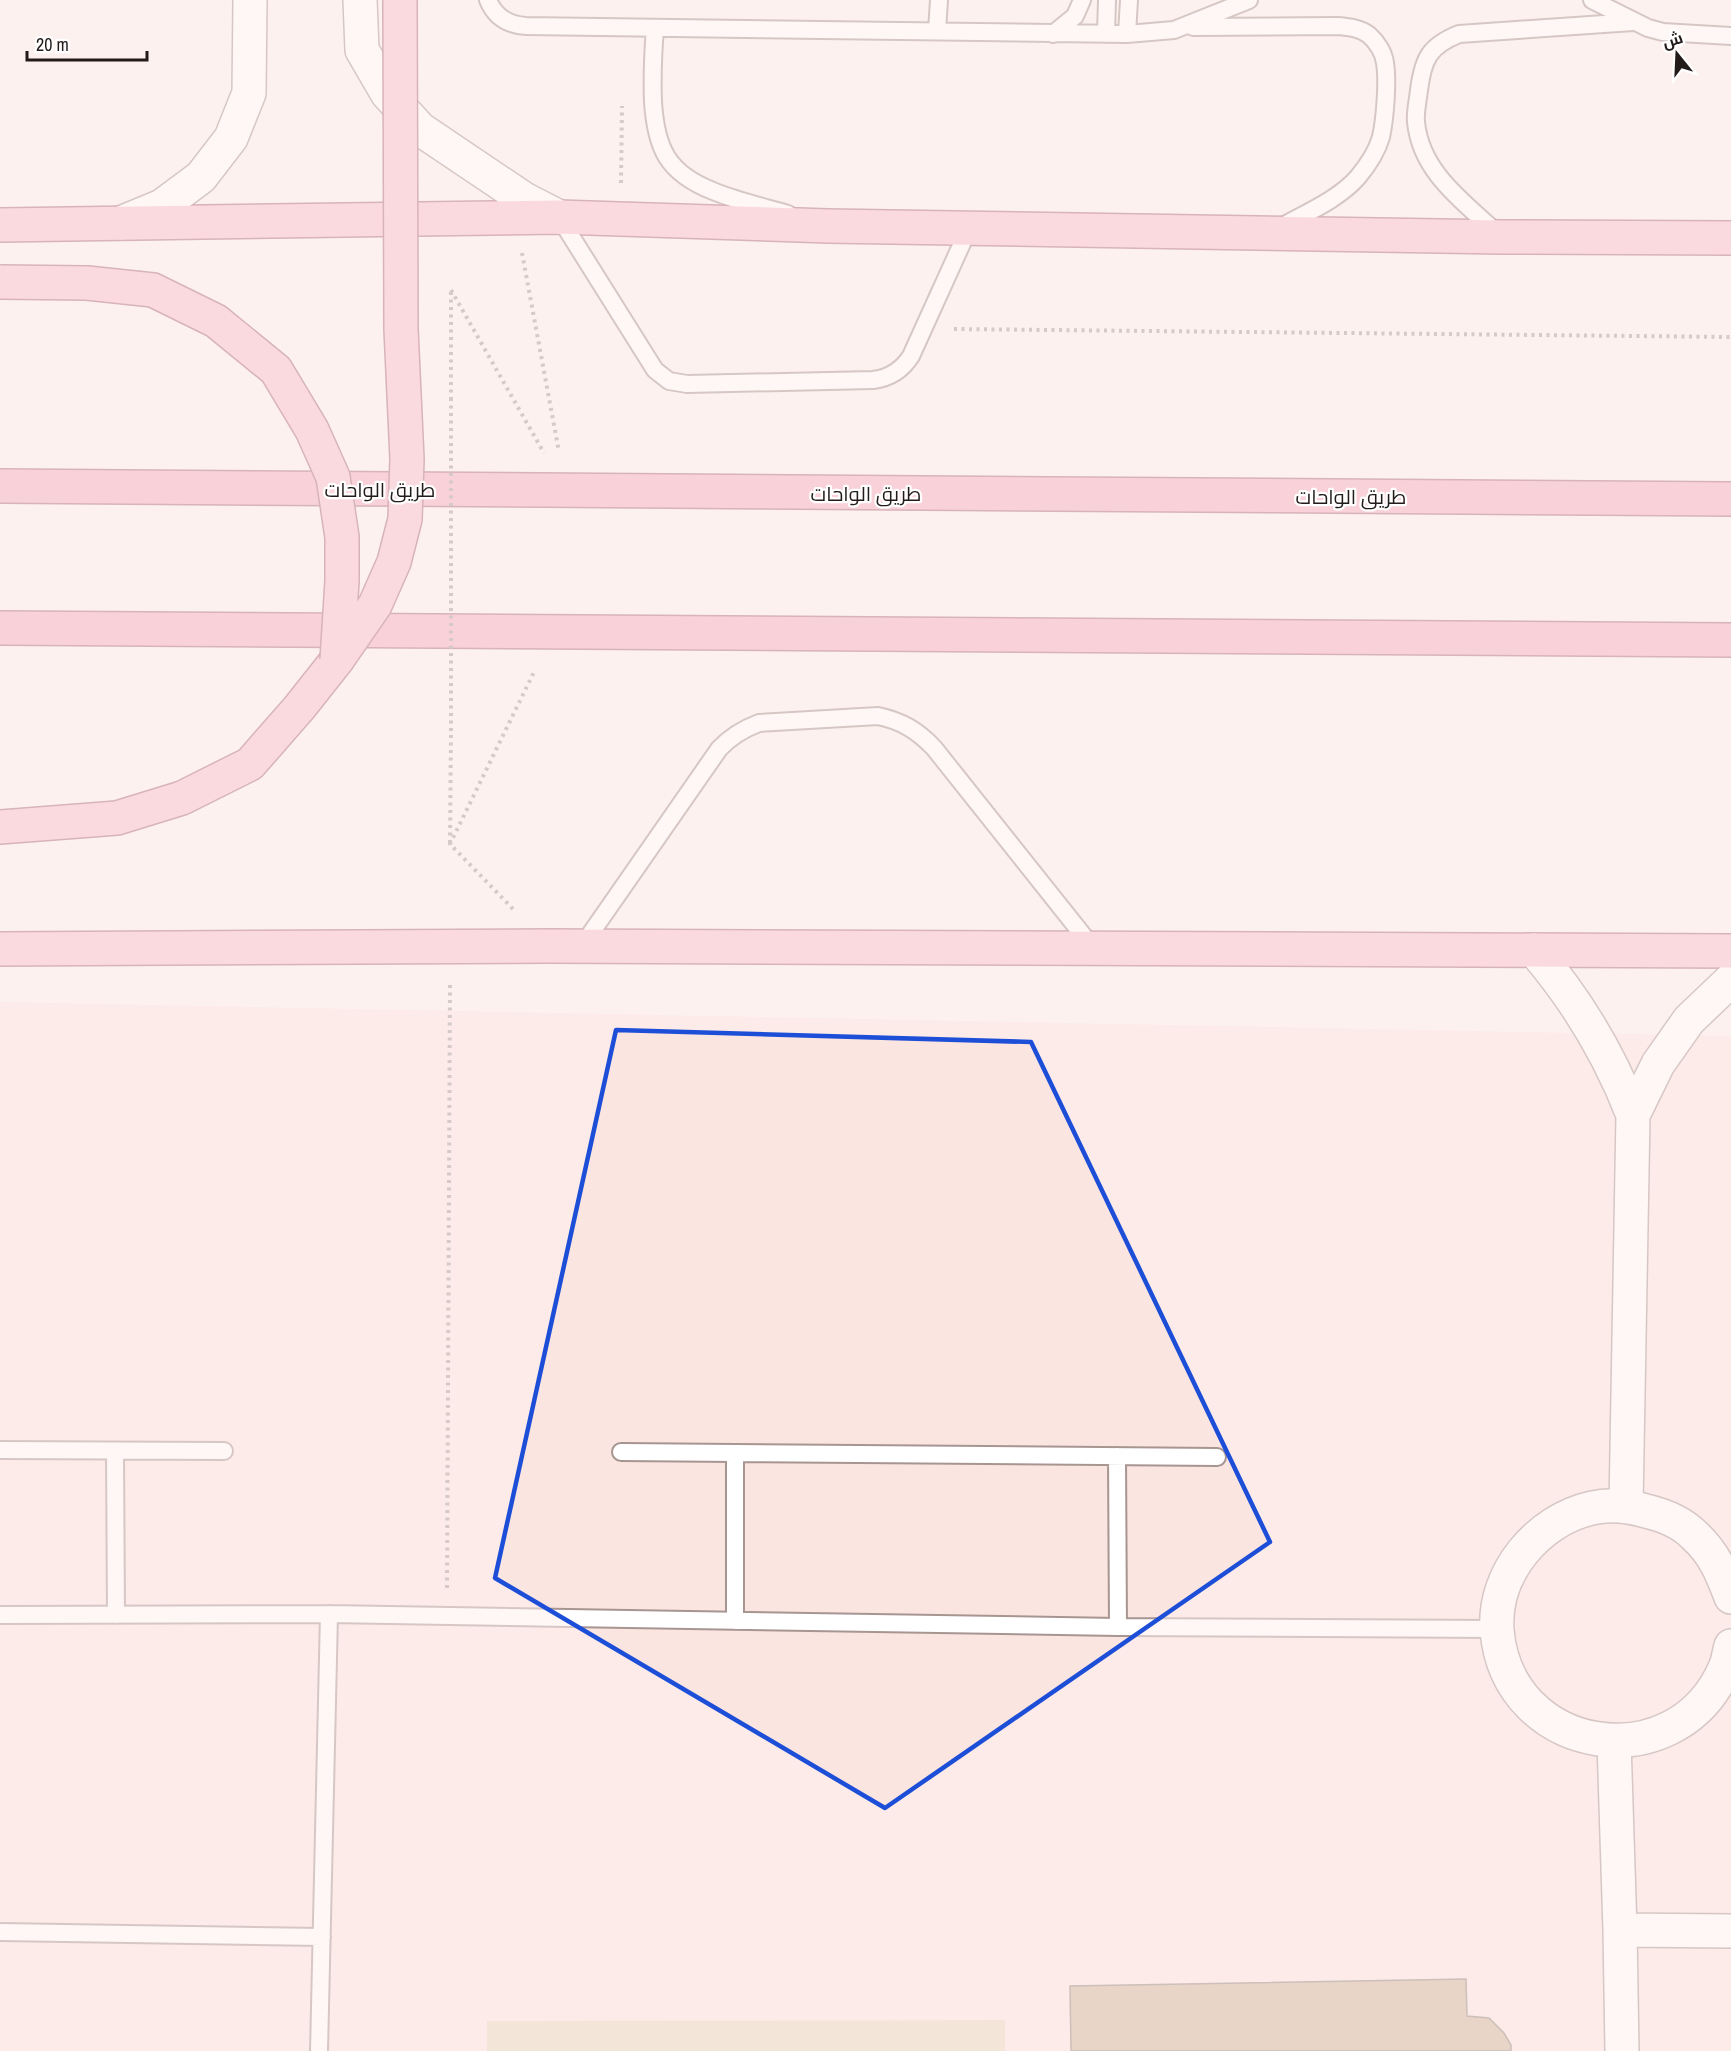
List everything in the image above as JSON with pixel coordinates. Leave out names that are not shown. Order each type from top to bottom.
[{"type":"highway","name":"طريق الواحات","points":[[0,486],[1731,499]]},
{"type":"highway","points":[[0,628],[1731,640]]},
{"type":"main road","points":[[0,827],[117,818],[182,798],[250,764],[337,660],[375,605],[394,562],[405,519],[406,459],[401,329],[400,0]]},
{"type":"main road","points":[[0,225],[559,217],[828,226],[1270,234],[1731,238]]},
{"type":"main road","points":[[0,282],[87,283],[153,290],[216,321],[276,370],[312,430],[333,477],[342,537],[337,660]]},
{"type":"main road","points":[[0,948],[582,946],[1731,951]]},
{"type":"street","points":[[117,225],[162,206],[201,177],[231,138],[249,93],[250,0]]},
{"type":"street","points":[[360,0],[362,50],[387,93],[420,129],[524,199],[559,217]]},
{"type":"street","points":[[1534,950],[1560,979],[1582,1011],[1619,1079],[1633,1115],[1626,1506]]},
{"type":"street","points":[[1633,1115],[1658,1064],[1689,1020],[1731,980]]},
{"type":"street","points":[[1731,1597],[1718,1563],[1694,1534],[1663,1515],[1626,1506],[1593,1508],[1561,1519],[1534,1539],[1513,1565],[1500,1596],[1497,1629],[1504,1664],[1522,1695],[1547,1720],[1579,1736],[1614,1742],[1649,1737],[1681,1722],[1707,1698],[1726,1668],[1731,1646]]},
{"type":"street","points":[[1614,1742],[1622,2051]]},
{"type":"street","points":[[1620,1930],[1731,1931]]},
{"type":"lane","points":[[488,0],[495,13],[514,25],[937,30],[1053,34],[1163,32],[1183,27],[1249,0]]},
{"type":"lane","points":[[937,30],[939,0]]},
{"type":"lane","points":[[1053,34],[1075,16],[1082,0]]},
{"type":"lane","points":[[1106,34],[1107,0]]},
{"type":"lane","points":[[1127,34],[1129,0]]},
{"type":"lane","points":[[1592,0],[1633,22],[1663,32],[1731,36]]},
{"type":"lane","points":[[1502,237],[1449,188],[1435,173],[1425,156],[1416,119],[1421,73],[1426,59],[1434,48],[1459,34],[1633,22]]},
{"type":"lane","points":[[1183,27],[1347,27],[1369,35],[1379,47],[1385,62],[1384,118],[1380,138],[1371,160],[1357,178],[1339,193],[1270,234]]},
{"type":"lane","points":[[655,28],[651,71],[654,125],[659,143],[668,160],[681,173],[712,191],[828,226]]},
{"type":"lane","points":[[559,217],[655,370],[669,381],[678,384],[882,379],[891,376],[906,364],[969,228]]},
{"type":"lane","points":[[582,946],[718,749],[730,737],[759,723],[878,716],[908,725],[922,735],[1095,949]]},
{"type":"lane","points":[[0,1450],[224,1451]]},
{"type":"lane","points":[[115,1451],[116,1615]]},
{"type":"lane","points":[[621,1452],[1217,1457]]},
{"type":"lane","points":[[735,1453],[735,1620]]},
{"type":"lane","points":[[1117,1456],[1118,1627]]},
{"type":"lane","points":[[319,2051],[329,1614]]},
{"type":"lane","points":[[0,1615],[446,1615],[1118,1627],[1497,1629]]},
{"type":"lane","points":[[0,1932],[322,1937]]},
{"type":"path","points":[[621,219],[622,99]]},
{"type":"path","points":[[515,217],[566,490]]},
{"type":"path","points":[[549,946],[450,844],[451,290],[566,490]]},
{"type":"path","points":[[923,328],[1731,337]]},
{"type":"path","points":[[450,844],[554,632]]},
{"type":"path","points":[[446,1615],[451,947]]},
{"type":"highlighted area","points":[[616,1030],[1031,1042],[1270,1542],[885,1808],[495,1578]]},
{"type":"shaded area","points":[[0,1002],[1731,1036],[1731,2051],[0,2051]]},
{"type":"shaded area","points":[[1005,2020],[1005,2051],[487,2051],[487,2021]]},
{"type":"building","points":[[1466,1979],[1467,2016],[1489,2018],[1504,2033],[1511,2045],[1511,2051],[1071,2051],[1070,1986]]}]
